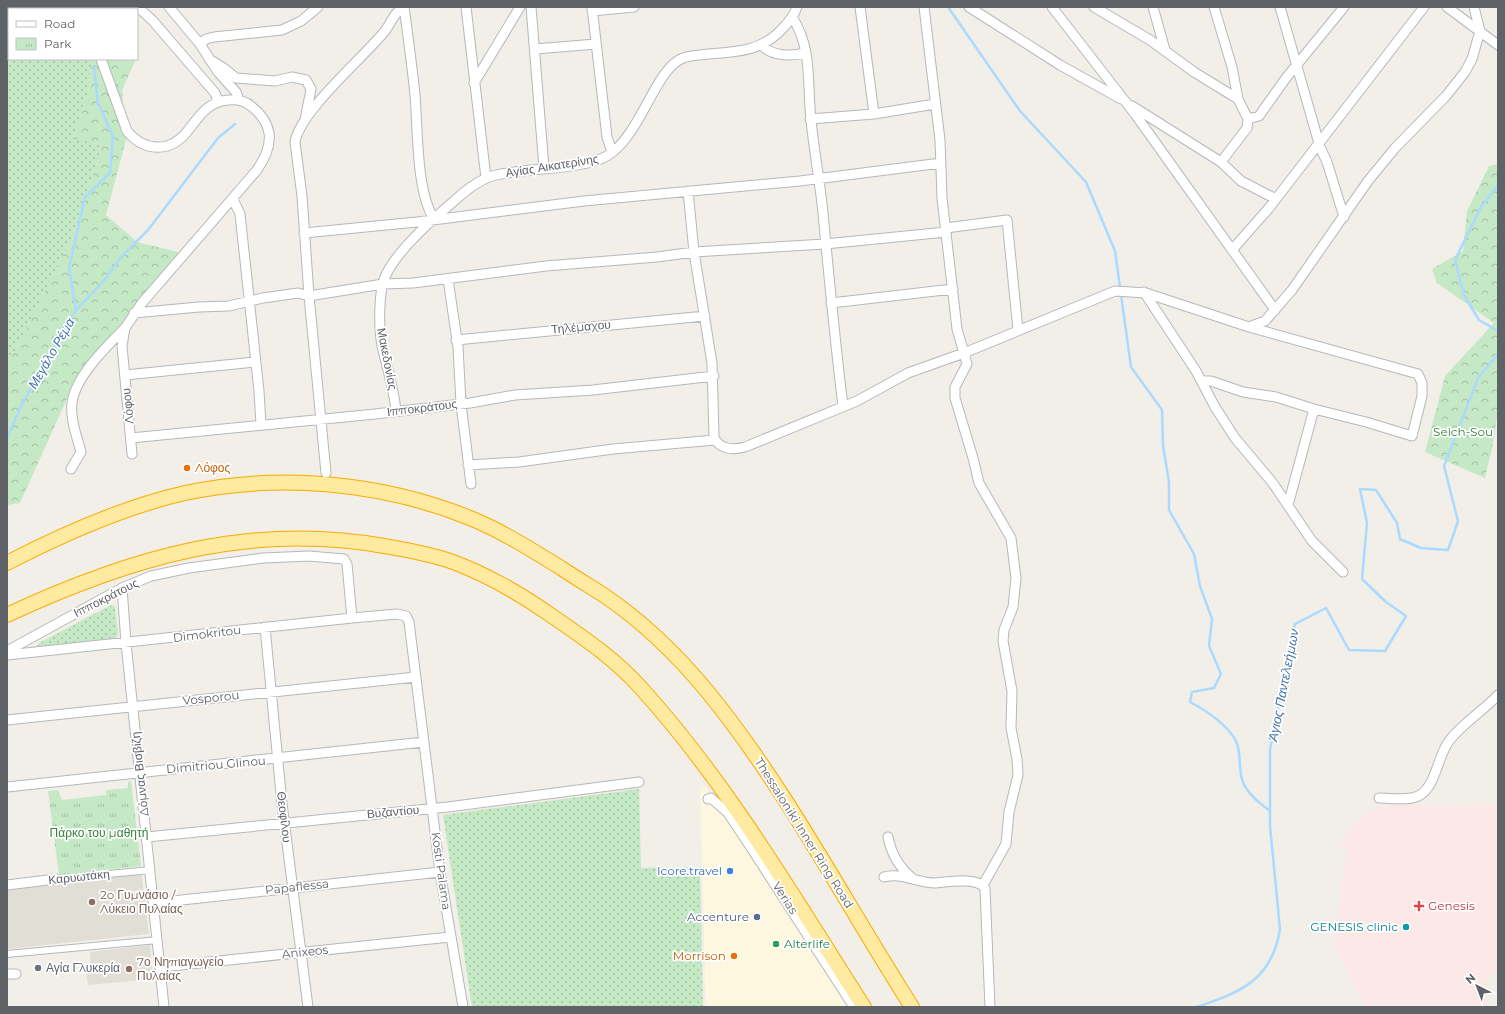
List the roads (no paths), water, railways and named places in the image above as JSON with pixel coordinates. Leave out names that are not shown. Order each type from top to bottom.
[{"type":"highway","name":"Thessaloniki Inner Ring Road","points":[[7,563],[119,512],[187,493],[243,485],[285,482],[354,487],[426,503],[487,526],[544,557],[607,597],[658,640],[705,689],[749,747],[790,806],[912,1007]]},
{"type":"highway","points":[[7,615],[54,594],[131,565],[176,552],[243,542],[313,538],[350,540],[417,552],[466,567],[524,598],[573,630],[608,657],[640,687],[678,731],[729,798],[864,1007]]},
{"type":"street","points":[[169,7],[200,44],[223,79],[236,92],[239,100]]},
{"type":"street","points":[[200,44],[206,39],[214,37],[282,30],[301,21],[318,7]]},
{"type":"street","points":[[326,473],[295,142],[296,135],[305,121],[341,77],[385,30],[398,11],[404,7],[411,61],[420,168],[427,202],[434,219]]},
{"type":"street","points":[[466,7],[486,178]]},
{"type":"street","points":[[474,83],[520,7]]},
{"type":"street","points":[[531,7],[535,49],[535,72],[544,168]]},
{"type":"street","points":[[612,152],[607,137],[592,9],[634,7]]},
{"type":"street","name":"Αγίας Αικατερίνης","points":[[383,284],[386,274],[406,248],[434,219],[469,189],[486,178],[508,172],[594,161],[612,152],[631,132],[665,75],[674,63],[687,57],[744,51],[762,45],[775,36],[792,17],[797,7]]},
{"type":"street","points":[[860,7],[874,114]]},
{"type":"street","points":[[924,7],[942,163],[942,198],[957,329],[967,364],[954,387],[955,398],[979,483],[1010,538],[1016,578],[1013,607],[1004,630],[1003,640],[1012,692],[1011,728],[1017,759],[1018,776],[1009,812],[1006,844],[983,885]]},
{"type":"street","points":[[969,7],[1060,65],[1125,101],[1220,162],[1240,181],[1276,199]]},
{"type":"street","points":[[1052,7],[1125,101],[1275,310]]},
{"type":"street","points":[[1094,7],[1165,50],[1194,72],[1238,99]]},
{"type":"street","points":[[1153,7],[1165,50]]},
{"type":"street","points":[[1214,7],[1232,67],[1238,99],[1248,119],[1247,128],[1220,162]]},
{"type":"street","points":[[1280,7],[1296,66],[1344,217]]},
{"type":"street","points":[[1248,119],[1259,116],[1286,78],[1344,7]]},
{"type":"street","points":[[1232,250],[1276,199],[1319,141],[1424,7]]},
{"type":"street","points":[[1447,7],[1498,45]]},
{"type":"street","points":[[1249,327],[1265,321],[1292,290],[1368,181],[1390,154],[1446,96],[1465,72],[1472,60],[1480,31],[1474,7]]},
{"type":"street","points":[[140,8],[169,39],[215,93],[218,101]]},
{"type":"street","points":[[792,17],[802,35],[809,73],[810,119],[818,178],[843,406]]},
{"type":"street","points":[[535,49],[596,44]]},
{"type":"street","points":[[762,45],[769,52],[795,55],[805,53]]},
{"type":"street","points":[[209,59],[236,78],[275,81],[292,77],[306,80],[310,89],[305,121]]},
{"type":"street","points":[[71,469],[81,452],[74,423],[72,403],[86,371],[125,328],[134,313],[233,199],[262,162],[269,144],[269,134],[262,116],[249,104],[232,99],[218,101],[204,109],[177,141],[160,147],[142,145],[127,131],[101,60]]},
{"type":"street","points":[[810,119],[874,114],[935,104]]},
{"type":"street","points":[[304,233],[417,222],[942,163]]},
{"type":"street","points":[[688,191],[694,252],[714,376],[713,432],[715,440]]},
{"type":"street","points":[[233,199],[240,214],[248,302],[259,391],[261,425]]},
{"type":"street","points":[[134,313],[198,307],[228,306],[298,293],[309,296],[383,284],[413,283],[448,279],[522,268],[694,252],[825,244],[946,230],[1007,220],[1018,330]]},
{"type":"street","points":[[448,279],[471,484]]},
{"type":"street","name":"Μακεδονίας","points":[[383,284],[381,334],[392,383],[396,411]]},
{"type":"street","points":[[831,303],[953,289]]},
{"type":"street","points":[[468,465],[519,462],[613,449],[715,440],[727,448],[739,449],[868,396],[908,373],[964,352],[1116,290],[1144,292],[1249,327],[1418,374],[1422,383],[1422,396],[1412,436],[1276,397],[1243,392],[1211,381],[1202,381]]},
{"type":"street","points":[[1144,292],[1202,381],[1215,408],[1235,438],[1288,505],[1312,541],[1343,572]]},
{"type":"street","name":"Τηλέμαχου","points":[[456,340],[705,316]]},
{"type":"street","name":"Λόφου","points":[[125,328],[122,346],[132,454]]},
{"type":"street","points":[[124,375],[255,362]]},
{"type":"street","name":"Ιπποκράτους","points":[[131,438],[461,404],[515,395],[593,390],[714,376]]},
{"type":"street","points":[[1288,505],[1314,409]]},
{"type":"street","name":"Ιπποκράτους","points":[[7,651],[122,588],[156,575],[218,564],[289,557],[340,558],[347,563],[352,618]]},
{"type":"street","name":"Δόμνας Βισβίζη","points":[[122,588],[126,643],[164,1007]]},
{"type":"street","name":"Dimokritou","points":[[7,655],[352,618],[401,614],[406,616]]},
{"type":"street","name":"Kosti Palama","points":[[406,616],[409,622],[440,872],[463,1007]]},
{"type":"street","name":"Θεοφίλου","points":[[265,627],[278,759],[308,1007]]},
{"type":"street","name":"Vosporou","points":[[7,720],[416,677]]},
{"type":"street","points":[[1379,798],[1412,798],[1427,789],[1432,782],[1440,755],[1450,740],[1467,721],[1498,695]]},
{"type":"street","name":"Dimitriou Glinou","points":[[7,787],[140,772],[278,759],[424,742]]},
{"type":"street","name":"Βυζαντίου","points":[[147,837],[433,809],[639,782]]},
{"type":"street","name":"Verias","points":[[708,799],[711,798],[728,813],[854,1007]]},
{"type":"street","points":[[888,837],[894,856],[906,873],[913,879]]},
{"type":"street","name":"Καρυωτάκη","points":[[7,885],[150,870]]},
{"type":"street","name":"Papaflessa","points":[[154,903],[440,872]]},
{"type":"street","points":[[884,876],[900,876],[933,883],[968,881],[978,882],[983,885],[985,889],[990,1007]]},
{"type":"street","name":"Anixeos","points":[[161,968],[450,937]]},
{"type":"street","points":[[7,954],[158,940]]},
{"type":"waterway","points":[[948,7],[1020,111],[1086,182],[1115,251],[1131,367],[1162,410],[1163,446],[1169,482],[1169,510],[1194,554],[1200,586],[1212,619],[1209,646],[1221,674],[1214,688],[1192,692],[1190,702],[1215,718],[1231,733],[1237,744],[1241,774],[1244,784],[1253,797],[1270,811]]},
{"type":"waterway","name":"Μεγάλο Ρέμα","points":[[7,438],[22,404],[76,310],[69,268],[85,197],[110,173],[113,136],[98,103],[94,66]]},
{"type":"waterway","points":[[76,310],[103,282],[121,257],[148,230],[218,138],[235,124]]},
{"type":"waterway","name":"Άγιος Παντελεήμων","points":[[1498,185],[1481,207],[1455,260],[1464,295],[1479,320],[1498,331]]},
{"type":"waterway","name":"Άγιος Παντελεήμων","points":[[1197,1007],[1227,996],[1252,982],[1270,961],[1276,946],[1280,929],[1270,826],[1270,749],[1295,624],[1326,608],[1349,650],[1385,651],[1406,616],[1386,602],[1362,579],[1367,523],[1360,489],[1376,490],[1397,523],[1400,539],[1421,548],[1448,550],[1458,521],[1444,466],[1478,378],[1498,354]]},
{"type":"place","name":"Λόφος","points":[[187,468]]},
{"type":"place","name":"Icore.travel","points":[[730,871]]},
{"type":"place","name":"2o Γυμνάσιο / Λύκειο Πυλαίας","points":[[92,902]]},
{"type":"place","name":"Genesis","points":[[1419,906]]},
{"type":"place","name":"Accenture","points":[[757,917]]},
{"type":"place","name":"GENESIS clinic","points":[[1406,927]]},
{"type":"place","name":"Alterlife","points":[[776,944]]},
{"type":"place","name":"Morrison","points":[[734,956]]},
{"type":"place","name":"Αγία Γλυκερία","points":[[38,968]]},
{"type":"place","name":"7ο Νηπιαγωγείο Πυλαίας","points":[[129,969]]},
{"type":"park label","name":"Seich-Sou","points":[[1463,432]]},
{"type":"park label","name":"Πάρκο του μαθητή","points":[[99,833]]}]
